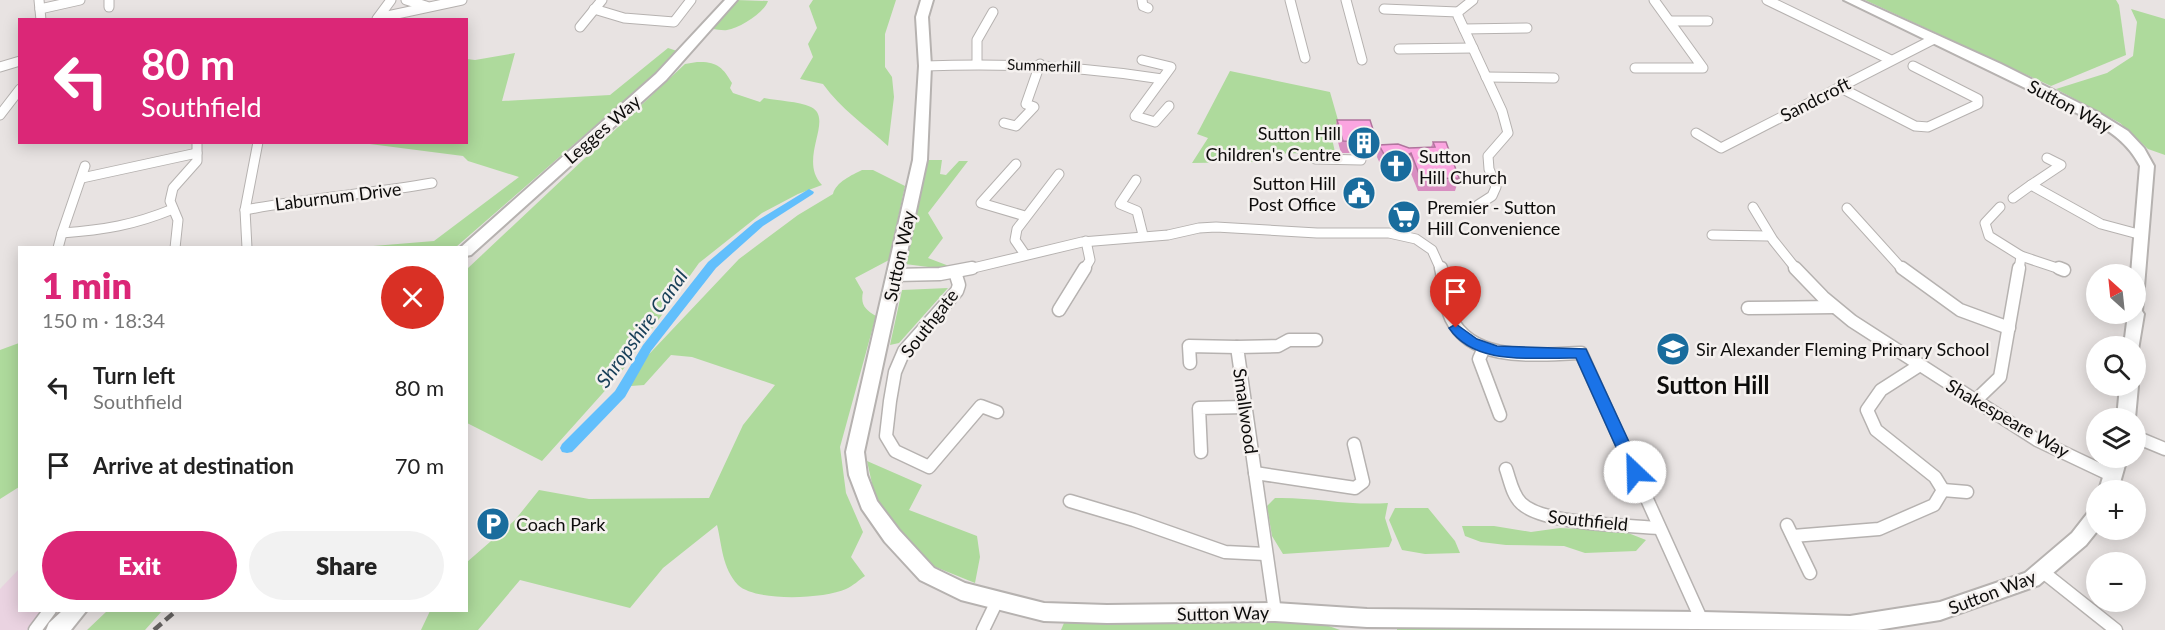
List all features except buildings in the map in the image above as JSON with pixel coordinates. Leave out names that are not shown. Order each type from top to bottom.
[{"type":"street","points":[[40,4],[80,0]]},
{"type":"street","points":[[378,18],[391,0]]},
{"type":"street","points":[[406,0],[429,7]]},
{"type":"street","points":[[381,18],[462,0]]},
{"type":"street","points":[[580,27],[602,0]]},
{"type":"street","points":[[594,9],[624,18],[674,22],[691,0]]},
{"type":"street","name":"Legges Way","points":[[468,250],[661,76],[693,44],[731,0]]},
{"type":"street","name":"Sutton Way","points":[[927,0],[922,17],[925,66],[920,160],[855,452],[858,475],[869,504],[892,536],[927,574],[962,591],[1044,612],[1107,614],[1275,612],[1368,624],[1702,621],[1850,625],[1908,618],[1940,611],[1989,596],[2032,579],[2043,572],[2086,530]]},
{"type":"street","points":[[1142,0],[1143,6],[1148,8]]},
{"type":"street","points":[[1290,0],[1305,58]]},
{"type":"street","points":[[1346,0],[1362,60]]},
{"type":"street","points":[[1384,9],[1458,12],[1473,0]]},
{"type":"street","points":[[1635,68],[1703,68],[1654,0]]},
{"type":"street","points":[[1767,0],[1891,60]]},
{"type":"street","name":"Sutton Way","points":[[1850,0],[2094,116],[2123,134],[2139,152],[2147,166],[2140,264]]},
{"type":"street","points":[[976,64],[977,40],[993,12]]},
{"type":"street","points":[[1458,12],[1504,118],[1508,134],[1488,156],[1489,169],[1496,187],[1492,196],[1478,205]]},
{"type":"street","points":[[1670,21],[1708,21]]},
{"type":"street","points":[[1464,28],[1527,28]]},
{"type":"street","name":"Sandcroft","points":[[1696,133],[1721,148],[1934,39]]},
{"type":"street","points":[[1400,49],[1473,48]]},
{"type":"street","points":[[1142,60],[1172,67],[1135,116],[1155,122],[1169,106]]},
{"type":"street","points":[[0,67],[18,62]]},
{"type":"street","points":[[1004,123],[1016,126],[1034,107],[1026,104],[1040,64]]},
{"type":"street","name":"Summerhill","points":[[925,66],[1040,64],[1087,67],[1162,79]]},
{"type":"street","points":[[1839,87],[1922,128],[1978,104],[1978,99],[1913,66]]},
{"type":"street","points":[[1486,77],[1554,78]]},
{"type":"street","points":[[0,115],[18,92]]},
{"type":"street","points":[[247,246],[244,210],[258,144]]},
{"type":"street","points":[[82,178],[197,148],[196,161],[173,188],[170,201],[178,220],[175,246]]},
{"type":"street","points":[[2013,198],[2061,165],[2048,158]]},
{"type":"street","points":[[1315,159],[1361,159]]},
{"type":"street","points":[[1016,164],[981,203],[1025,216]]},
{"type":"street","points":[[59,246],[85,165]]},
{"type":"street","points":[[1024,253],[1015,240],[1015,234],[1025,216],[1059,174]]},
{"type":"street","points":[[1136,180],[1120,204],[1137,211],[1143,235]]},
{"type":"street","name":"Laburnum Drive","points":[[244,210],[290,201],[403,193],[432,183]]},
{"type":"street","points":[[2031,185],[2101,224],[2142,235]]},
{"type":"street","name":"Shakespeare Way","points":[[1753,207],[1768,236],[1795,268],[1834,307],[2037,440],[2114,475]]},
{"type":"street","points":[[2001,207],[1985,223],[1989,236],[2022,256],[2064,270]]},
{"type":"street","points":[[1847,208],[1906,273],[1960,310],[2009,328]]},
{"type":"street","points":[[62,233],[111,229],[141,222],[173,209]]},
{"type":"street","points":[[1857,218],[1869,218]]},
{"type":"street","name":"Southgate","points":[[896,275],[955,272],[1024,253],[1086,241],[1177,234],[1203,227],[1261,227],[1308,233]]},
{"type":"street","name":"Southfield","points":[[1308,233],[1389,233],[1408,238],[1425,246],[1439,260],[1446,286],[1446,305],[1456,328],[1472,343],[1484,348],[1511,353],[1581,353],[1702,621]]},
{"type":"street","points":[[1712,235],[1768,236]]},
{"type":"street","points":[[1059,310],[1090,260],[1086,241]]},
{"type":"street","points":[[1975,401],[2000,377],[2022,256]]},
{"type":"street","name":"Southgate","points":[[955,272],[959,285],[957,291],[904,351],[895,372],[886,436],[895,451],[929,467],[981,406],[997,412]]},
{"type":"street","points":[[1748,308],[1834,307]]},
{"type":"street","name":"Smallwood","points":[[1275,612],[1265,554],[1238,347],[1278,346],[1289,340],[1316,340]]},
{"type":"street","points":[[1190,363],[1189,346],[1238,347]]},
{"type":"street","points":[[1484,348],[1479,359],[1500,415]]},
{"type":"street","points":[[1920,365],[1881,390],[1867,410],[1876,430],[1935,477],[1942,490]]},
{"type":"street","points":[[1201,452],[1199,408],[1246,407]]},
{"type":"street","points":[[2146,440],[2165,449]]},
{"type":"street","points":[[1254,473],[1355,488],[1363,482],[1354,444]]},
{"type":"street","name":"Southfield","points":[[1506,469],[1517,498],[1523,506],[1542,516],[1659,528]]},
{"type":"street","points":[[1942,490],[1968,492]]},
{"type":"street","points":[[1810,573],[1790,531],[1879,529],[1934,505],[1942,490]]},
{"type":"street","points":[[1070,501],[1134,520],[1225,552],[1265,554]]},
{"type":"street","points":[[2043,572],[2116,630]]},
{"type":"street","points":[[982,630],[998,601]]},
{"type":"street","points":[[35,630],[48,612]]},
{"type":"street","points":[[57,630],[75,612]]},
{"type":"shaded area","points":[[18,570],[18,612],[41,612],[27,630],[0,630],[0,589]]},
{"type":"green space","points":[[736,0],[768,1],[757,15],[732,29],[712,29]]},
{"type":"green space","points":[[813,0],[896,0],[885,34],[885,67],[892,77],[894,97],[888,146],[845,109],[823,84],[800,79],[813,57],[808,44],[817,28],[809,6]]},
{"type":"green space","points":[[1865,0],[2116,0],[2119,5],[2126,55],[2051,86]]},
{"type":"green space","points":[[2131,9],[2165,19],[2165,155],[2148,149],[2120,123],[2056,89],[2107,73],[2133,56],[2137,22]]},
{"type":"green space","points":[[668,48],[680,52],[457,246],[373,246],[434,241],[519,177],[468,161],[463,156],[370,144],[468,144],[468,59],[515,53],[502,101],[610,95]]},
{"type":"green space","points":[[697,62],[718,66],[732,83],[730,88],[733,93],[760,102],[764,98],[800,103],[811,107],[817,113],[819,121],[813,164],[815,175],[822,185],[798,194],[762,213],[699,263],[619,375],[542,461],[468,424],[468,268],[685,64]]},
{"type":"green space","points":[[1230,71],[1330,92],[1340,127],[1331,127],[1330,130],[1335,152],[1273,154],[1252,162],[1192,163],[1208,138],[1197,134]]},
{"type":"green space","points":[[927,160],[942,160],[940,174],[946,175],[959,161],[968,161],[928,213],[943,238],[928,258],[949,266],[944,269],[905,264],[908,235]]},
{"type":"green space","points":[[862,170],[873,170],[905,186],[889,260],[855,278],[863,292],[862,300],[865,307],[876,316],[840,447],[846,493],[863,532],[851,557],[865,576],[846,589],[807,597],[774,596],[747,590],[738,585],[729,571],[723,556],[717,525],[663,568],[630,608],[520,580],[478,630],[421,630],[430,612],[468,612],[468,561],[515,520],[539,490],[589,499],[709,498],[743,425],[775,385],[692,357],[671,355],[644,385],[618,387],[739,259],[798,215],[833,194],[841,182]]},
{"type":"green space","points":[[948,288],[899,343],[890,345],[902,290]]},
{"type":"green space","points":[[18,343],[18,488],[0,499],[0,350]]},
{"type":"green space","points":[[867,461],[922,485],[909,510],[977,536],[980,557],[975,583],[933,566],[898,530],[875,497]]},
{"type":"green space","points":[[1275,498],[1388,503],[1385,518],[1392,540],[1389,547],[1283,554],[1272,536],[1267,506]]},
{"type":"green space","points":[[1395,508],[1428,508],[1455,541],[1460,553],[1425,554],[1402,550],[1389,520]]},
{"type":"green space","points":[[1462,526],[1494,526],[1531,532],[1560,528],[1623,531],[1646,540],[1636,551],[1585,553],[1564,546],[1481,542],[1465,536]]},
{"type":"green space","points":[[106,612],[161,612],[145,630],[87,630]]},
{"type":"green space","points":[[1291,621],[1323,624],[1340,630],[1061,630],[1064,623]]},
{"type":"green space","points":[[1427,625],[1543,630],[1397,630],[1397,627]]},
{"type":"waterway","name":"Shropshire Canal","points":[[567,448],[620,394],[647,348],[712,265],[759,224],[809,192]]},
{"type":"railway","points":[[154,630],[175,612]]},
{"type":"place","name":"Sutton Hill Children's Centre","points":[[1364,143]]},
{"type":"place","name":"Sutton Hill Church","points":[[1396,166]]},
{"type":"place","name":"Sutton Hill Post Office","points":[[1359,193]]},
{"type":"place","name":"Premier - Sutton Hill Convenience","points":[[1404,217]]},
{"type":"place","name":"Sir Alexander Fleming Primary School","points":[[1673,349]]},
{"type":"place","name":"Coach Park","points":[[493,524]]},
{"type":"district","name":"Sutton Hill","points":[[1713,384]]},
{"type":"route","points":[[1456,328],[1472,343],[1496,351],[1581,353],[1635,472]]}]
